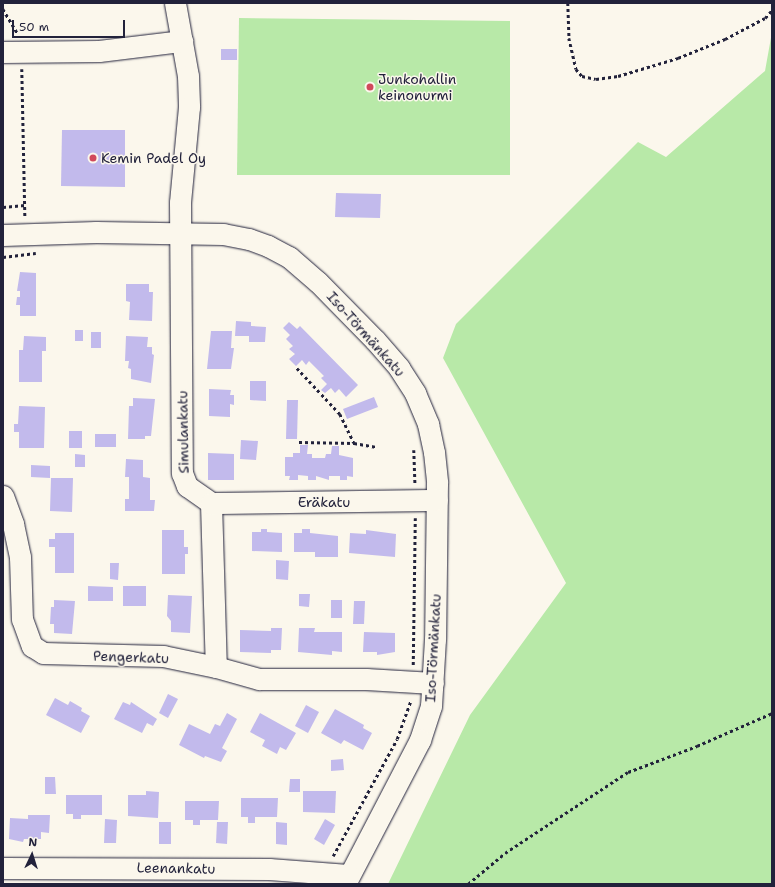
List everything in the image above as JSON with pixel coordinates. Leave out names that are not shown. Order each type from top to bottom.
[{"type":"street","name":"Simulankatu","points":[[175,3],[188,76],[189,107],[180,232],[182,473],[187,486],[210,503]]},
{"type":"street","points":[[12,53],[99,51],[182,41]]},
{"type":"street","name":"Iso-Törmänkatu","points":[[3,235],[27,233],[180,232],[223,234],[249,239],[288,257],[318,282],[375,340],[399,368],[415,393],[428,424],[434,452],[436,500],[423,682],[431,706],[420,740],[347,879]]},
{"type":"street","name":"Pengerkatu","points":[[3,496],[13,524],[20,557],[22,619],[29,640],[37,650],[53,655],[163,656],[216,666],[259,679],[366,679],[423,682]]},
{"type":"street","name":"Eräkatu","points":[[210,503],[436,500]]},
{"type":"street","points":[[210,503],[216,666]]},
{"type":"street","name":"Leenankatu","points":[[3,868],[269,869],[324,873],[347,879]]},
{"type":"path","points":[[568,3],[569,38],[576,69],[582,76],[596,79],[618,76],[678,58],[725,39],[765,18],[772,10]]},
{"type":"path","points":[[3,9],[19,36],[12,53],[28,254]]},
{"type":"path","points":[[3,207],[25,205]]},
{"type":"path","points":[[3,257],[43,253]]},
{"type":"path","points":[[297,368],[340,414],[354,444]]},
{"type":"path","points":[[299,442],[354,444],[377,447]]},
{"type":"path","points":[[324,873],[397,739],[409,708],[423,682],[414,448]]},
{"type":"path","points":[[468,884],[505,852],[628,772],[697,746],[772,713]]},
{"type":"green space","points":[[239,18],[510,21],[510,175],[237,175]]},
{"type":"green space","points":[[772,32],[772,884],[388,884],[470,715],[566,583],[443,358],[456,324],[638,142],[666,157],[765,71]]},
{"type":"building","points":[[221,49],[237,49],[237,60],[221,60]]},
{"type":"building","name":"Kemin Padel Oy","points":[[62,130],[125,130],[125,187],[61,186]]},
{"type":"building","points":[[336,193],[381,194],[380,218],[335,217]]},
{"type":"building","points":[[20,272],[36,273],[36,316],[20,316],[20,305],[16,305],[17,297],[20,297],[20,291],[17,291]]},
{"type":"building","points":[[126,284],[149,284],[149,292],[153,292],[152,321],[129,320],[130,302],[126,301]]},
{"type":"building","points":[[236,321],[251,322],[251,326],[266,327],[265,342],[249,342],[249,336],[235,336]]},
{"type":"building","points":[[289,322],[297,329],[300,326],[358,385],[346,397],[339,389],[335,393],[331,388],[325,393],[321,390],[327,384],[321,378],[324,376],[309,361],[306,365],[302,360],[296,366],[289,359],[295,354],[289,349],[293,346],[286,339],[290,335],[283,328]]},
{"type":"building","points":[[75,330],[83,330],[83,341],[75,341]]},
{"type":"building","points":[[211,331],[232,331],[231,348],[234,348],[231,369],[207,369]]},
{"type":"building","points":[[91,332],[101,332],[101,348],[91,348]]},
{"type":"building","points":[[24,336],[46,337],[46,351],[42,351],[42,382],[19,382],[19,350],[23,350]]},
{"type":"building","points":[[126,336],[148,337],[147,347],[152,347],[152,354],[154,355],[151,383],[131,379],[131,369],[128,368],[129,361],[125,361]]},
{"type":"building","points":[[250,381],[266,381],[266,401],[250,400]]},
{"type":"building","points":[[209,389],[231,390],[230,395],[234,395],[234,405],[230,404],[230,417],[209,416]]},
{"type":"building","points":[[374,397],[378,407],[347,419],[343,409]]},
{"type":"building","points":[[133,398],[155,399],[151,436],[145,436],[145,439],[128,439],[129,406],[133,406]]},
{"type":"building","points":[[287,400],[298,400],[297,439],[286,439]]},
{"type":"building","points":[[19,406],[45,407],[44,448],[19,448],[19,432],[14,432],[14,424],[18,424]]},
{"type":"building","points":[[69,431],[82,431],[82,448],[69,448]]},
{"type":"building","points":[[95,434],[116,434],[116,447],[95,447]]},
{"type":"building","points":[[241,440],[258,441],[256,460],[240,459]]},
{"type":"building","points":[[300,445],[308,445],[307,454],[312,454],[312,458],[325,458],[326,454],[331,454],[332,446],[339,446],[339,455],[353,458],[353,477],[347,476],[347,480],[340,480],[340,476],[329,476],[329,480],[316,476],[316,480],[308,480],[308,476],[298,475],[298,480],[289,480],[290,476],[285,476],[285,457],[293,457],[293,453],[300,453]]},
{"type":"building","points":[[208,453],[234,454],[234,480],[208,480]]},
{"type":"building","points":[[75,454],[85,455],[85,467],[75,467]]},
{"type":"building","points":[[126,459],[143,460],[143,477],[150,478],[150,500],[155,500],[154,511],[125,511],[125,499],[129,499],[129,477],[125,477]]},
{"type":"building","points":[[31,465],[50,466],[50,478],[31,477]]},
{"type":"building","points":[[51,478],[73,478],[72,512],[50,511]]},
{"type":"building","points":[[261,529],[267,529],[267,532],[282,533],[282,552],[252,551],[252,532],[261,532]]},
{"type":"building","points":[[302,529],[310,529],[310,533],[338,536],[338,557],[315,557],[315,552],[294,552],[294,533],[302,533]]},
{"type":"building","points":[[162,530],[184,530],[184,547],[188,547],[188,554],[185,554],[185,574],[162,574]]},
{"type":"building","points":[[366,530],[396,534],[395,557],[349,553],[350,533],[366,534]]},
{"type":"building","points":[[55,533],[74,533],[74,573],[55,573],[55,547],[49,547],[49,539],[55,539]]},
{"type":"building","points":[[276,560],[289,561],[288,580],[276,579]]},
{"type":"building","points":[[110,563],[119,563],[118,580],[110,579]]},
{"type":"building","points":[[88,586],[113,587],[113,601],[88,601]]},
{"type":"building","points":[[123,586],[146,586],[146,606],[123,606]]},
{"type":"building","points":[[299,594],[310,594],[309,607],[299,606]]},
{"type":"building","points":[[168,595],[192,596],[190,633],[171,632],[171,621],[167,616]]},
{"type":"building","points":[[54,600],[75,601],[72,634],[54,633],[54,624],[50,624],[51,607],[54,607]]},
{"type":"building","points":[[331,600],[342,600],[342,618],[331,618]]},
{"type":"building","points":[[354,601],[365,601],[364,624],[353,624]]},
{"type":"building","points":[[271,628],[282,628],[281,650],[271,650],[271,653],[240,652],[240,630],[271,631]]},
{"type":"building","points":[[299,628],[315,628],[314,632],[342,632],[342,652],[332,651],[332,655],[298,652]]},
{"type":"building","points":[[364,632],[395,633],[395,652],[377,655],[377,652],[363,652]]},
{"type":"building","points":[[168,694],[178,699],[168,718],[159,713]]},
{"type":"building","points":[[55,698],[68,705],[70,701],[82,708],[81,711],[90,716],[81,733],[46,715]]},
{"type":"building","points":[[123,702],[130,705],[131,702],[157,719],[153,726],[147,723],[142,733],[114,719]]},
{"type":"building","points":[[306,705],[319,712],[308,733],[295,726]]},
{"type":"building","points":[[335,709],[364,725],[363,728],[372,733],[363,750],[344,740],[341,744],[321,733]]},
{"type":"building","points":[[227,713],[237,719],[222,748],[227,751],[221,762],[205,756],[204,758],[179,745],[189,724],[210,734],[215,724],[220,726]]},
{"type":"building","points":[[260,713],[296,733],[286,750],[280,747],[277,754],[262,746],[265,740],[250,732]]},
{"type":"building","points":[[343,759],[344,770],[331,771],[331,760]]},
{"type":"building","points":[[45,777],[55,777],[56,794],[45,794]]},
{"type":"building","points":[[290,779],[300,779],[300,792],[289,792]]},
{"type":"building","points":[[146,791],[159,792],[158,818],[128,816],[128,795],[146,795]]},
{"type":"building","points":[[303,791],[336,791],[335,813],[303,812]]},
{"type":"building","points":[[66,795],[102,795],[102,815],[81,815],[81,819],[73,819],[73,814],[66,814]]},
{"type":"building","points":[[241,798],[278,798],[277,817],[255,817],[255,823],[248,823],[248,817],[241,817]]},
{"type":"building","points":[[185,801],[219,801],[218,820],[200,820],[200,825],[193,825],[193,820],[185,820]]},
{"type":"building","points":[[28,815],[50,815],[49,833],[41,832],[41,839],[24,839],[23,842],[9,839],[10,818],[28,819]]},
{"type":"building","points":[[105,819],[117,820],[116,843],[104,843]]},
{"type":"building","points":[[325,819],[335,825],[324,845],[314,839]]},
{"type":"building","points":[[159,822],[171,822],[171,844],[159,844]]},
{"type":"building","points":[[217,822],[228,822],[227,844],[216,843]]},
{"type":"building","points":[[276,822],[287,823],[287,845],[276,844]]},
{"type":"place","name":"Junkohallin keinonurmi","points":[[370,87]]},
{"type":"place","name":"Kemin Padel Oy","points":[[93,158]]}]
